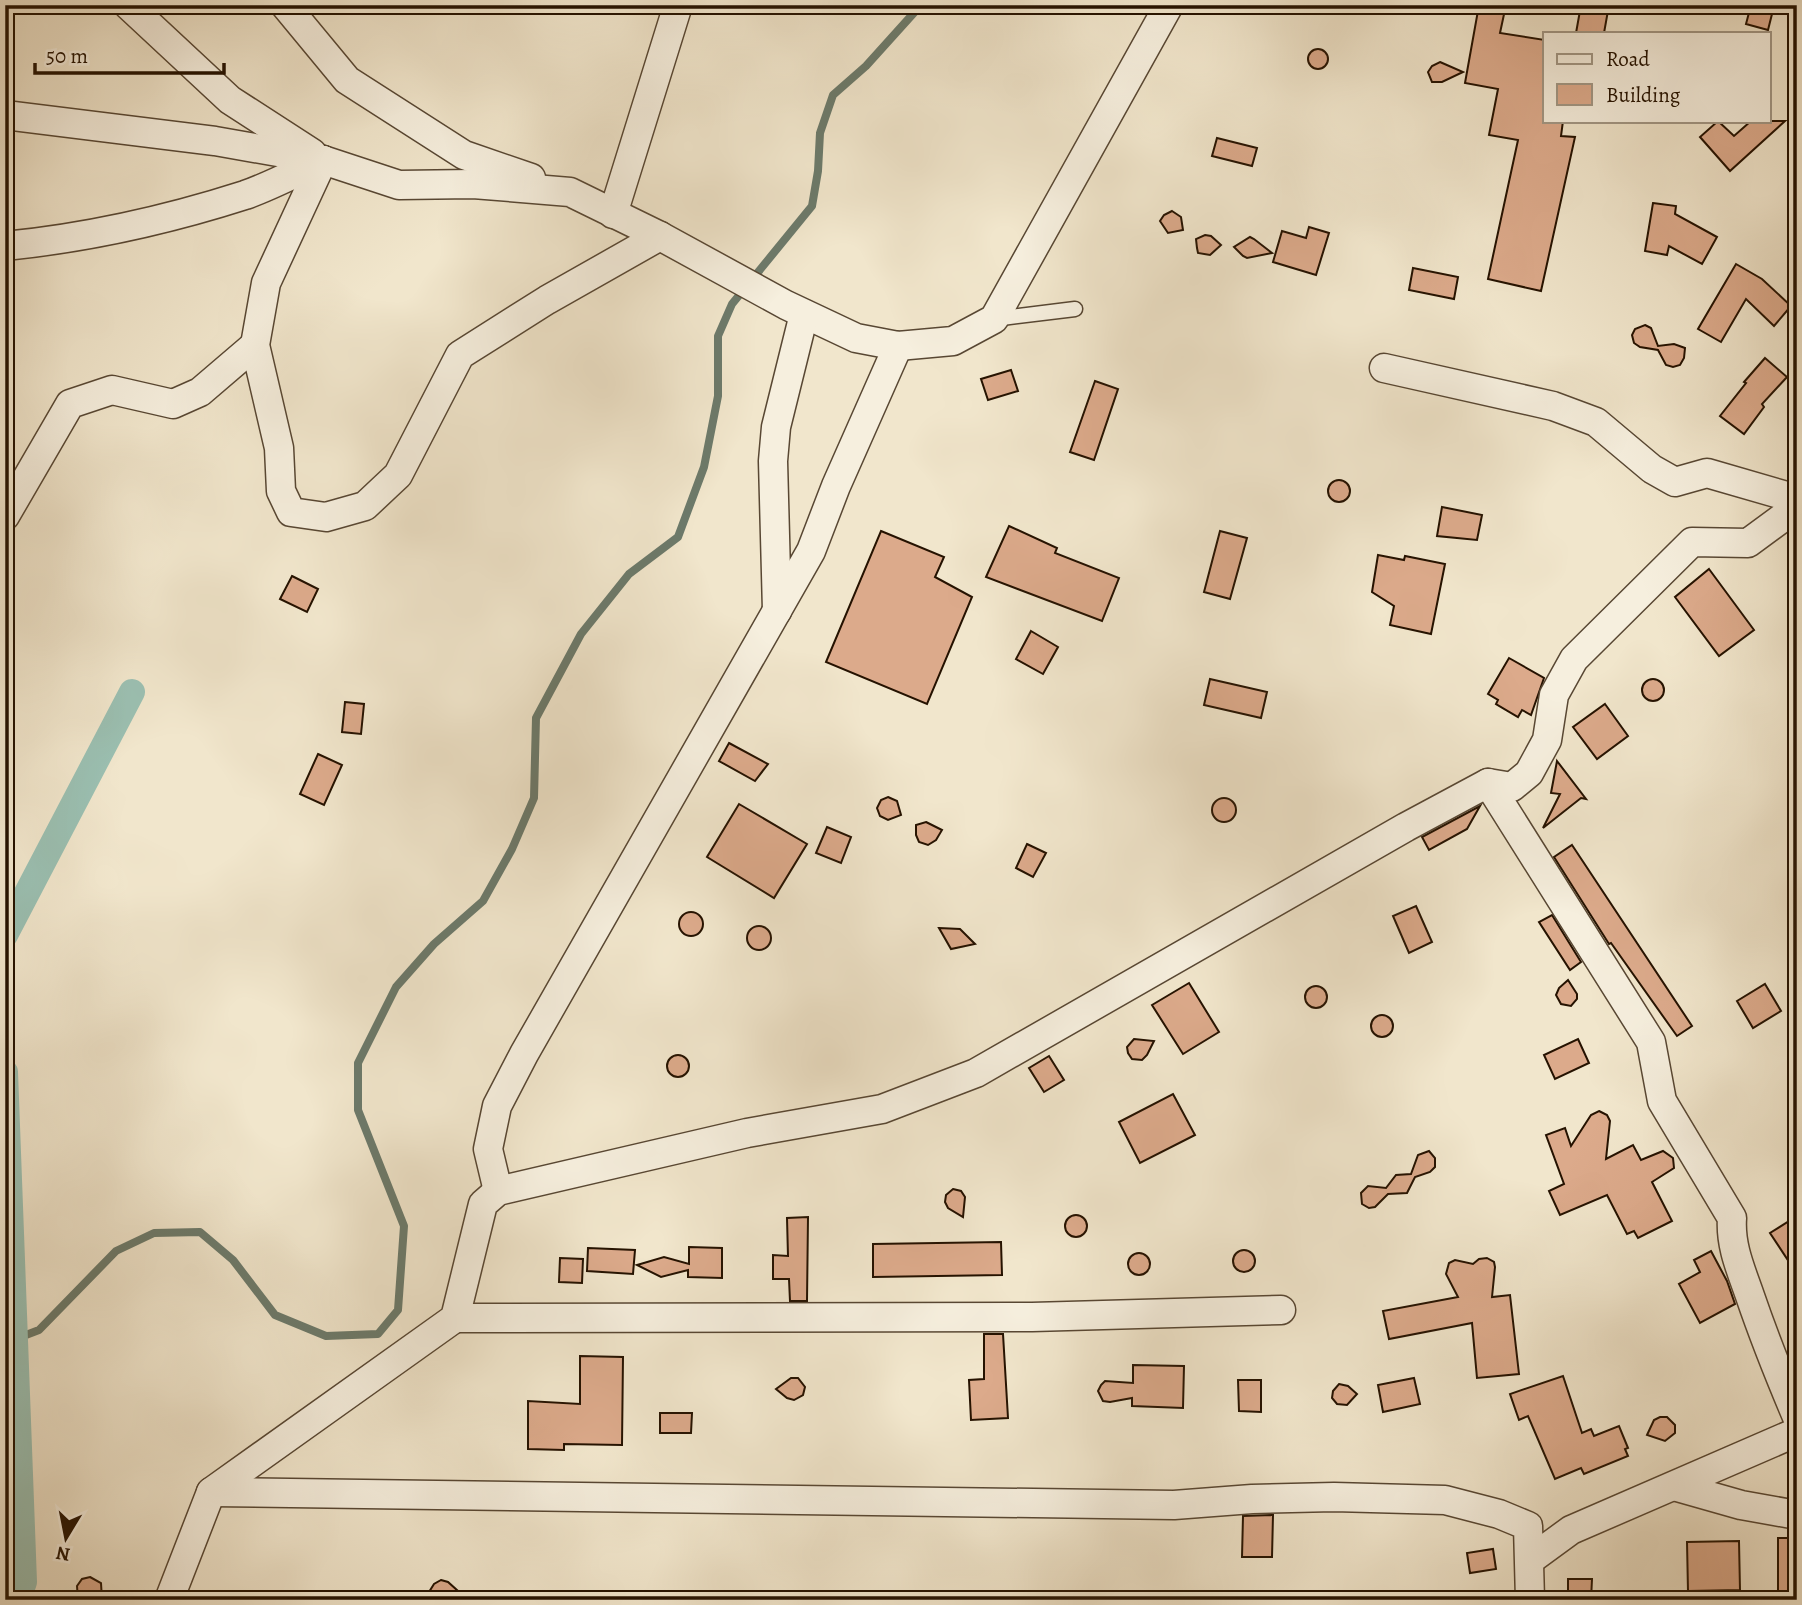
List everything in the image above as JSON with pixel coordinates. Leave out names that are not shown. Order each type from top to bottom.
[{"type":"street","points":[[128,5],[230,100],[323,160]]},
{"type":"street","points":[[285,5],[347,80],[464,155],[570,192],[856,338],[898,346],[953,341],[994,319],[1169,5]]},
{"type":"street","points":[[613,214],[678,5]]},
{"type":"street","points":[[5,114],[215,141],[323,160],[399,185],[473,184],[570,192]]},
{"type":"street","points":[[5,246],[40,243],[143,223],[247,194],[323,160]]},
{"type":"street","points":[[323,160],[266,283],[255,345],[279,448],[281,491],[292,512],[326,517],[365,506],[398,475],[460,355],[547,300],[660,236]]},
{"type":"street","points":[[777,611],[773,461],[795,309]]},
{"type":"street","points":[[5,516],[70,404],[112,390],[173,404],[200,392],[255,345]]},
{"type":"street","points":[[498,1191],[488,1149],[498,1106],[524,1055],[811,551],[836,486],[898,346]]},
{"type":"street","points":[[1384,368],[1553,406],[1596,422],[1652,470],[1675,482],[1707,473],[1797,499]]},
{"type":"street","points":[[455,1318],[483,1204],[498,1191],[747,1133],[882,1109],[976,1073],[1406,827],[1488,783],[1512,787],[1529,773],[1547,740],[1554,695],[1574,659],[1692,542],[1748,543],[1797,508]]},
{"type":"street","points":[[1488,783],[1651,1042],[1662,1101],[1732,1219],[1731,1236],[1735,1254],[1766,1345],[1797,1417]]},
{"type":"street","points":[[169,1600],[211,1492],[455,1318],[1032,1317],[1281,1310]]},
{"type":"street","points":[[1530,1560],[1571,1530],[1797,1432]]},
{"type":"street","points":[[1674,1486],[1741,1505],[1797,1514]]},
{"type":"street","points":[[211,1492],[1174,1505],[1334,1497],[1445,1500],[1499,1514],[1528,1526],[1530,1600]]},
{"type":"lane","points":[[994,319],[1075,309]]},
{"type":"building","points":[[1479,5],[1506,5],[1500,33],[1543,40],[1543,122],[1563,122],[1561,136],[1575,137],[1541,291],[1488,279],[1518,140],[1489,135],[1498,89],[1465,83]]},
{"type":"building","points":[[1581,5],[1609,5],[1604,32],[1576,32]]},
{"type":"building","points":[[1751,5],[1773,10],[1768,30],[1746,24]]},
{"type":"building","points":[[1318,49],[1325,52],[1328,59],[1325,66],[1318,69],[1311,66],[1308,59],[1311,52]]},
{"type":"building","points":[[1440,62],[1463,72],[1442,82],[1432,82],[1428,72]]},
{"type":"building","points":[[1785,121],[1730,171],[1700,137],[1717,122],[1734,136],[1750,122]]},
{"type":"building","points":[[1217,138],[1257,148],[1252,166],[1212,156]]},
{"type":"building","points":[[1653,203],[1676,206],[1675,214],[1717,237],[1702,264],[1669,246],[1667,255],[1645,251]]},
{"type":"building","points":[[1172,211],[1181,217],[1183,230],[1168,233],[1160,221]]},
{"type":"building","points":[[1309,227],[1329,233],[1316,275],[1273,262],[1282,231],[1306,238]]},
{"type":"building","points":[[1205,235],[1211,236],[1221,245],[1210,255],[1198,253],[1196,239]]},
{"type":"building","points":[[1250,237],[1272,253],[1247,258],[1243,256],[1234,247]]},
{"type":"building","points":[[1736,264],[1762,279],[1791,306],[1774,326],[1746,299],[1721,342],[1698,329]]},
{"type":"building","points":[[1413,268],[1458,277],[1454,299],[1409,290]]},
{"type":"building","points":[[1645,325],[1651,328],[1658,346],[1674,344],[1685,348],[1680,365],[1666,365],[1658,350],[1640,347],[1634,343],[1632,335],[1635,329]]},
{"type":"building","points":[[1765,358],[1787,377],[1762,404],[1764,407],[1744,434],[1720,416]]},
{"type":"building","points":[[1011,370],[1018,391],[988,400],[981,379]]},
{"type":"building","points":[[1095,381],[1118,389],[1094,460],[1070,452]]},
{"type":"building","points":[[1339,480],[1347,483],[1350,491],[1347,499],[1339,502],[1331,499],[1328,491],[1331,483]]},
{"type":"building","points":[[1442,507],[1482,515],[1477,540],[1437,536]]},
{"type":"building","points":[[1009,526],[1057,548],[1055,553],[1119,578],[1102,621],[986,577]]},
{"type":"building","points":[[881,531],[944,557],[935,577],[972,597],[927,704],[826,662]]},
{"type":"building","points":[[1220,531],[1247,538],[1230,599],[1204,592]]},
{"type":"building","points":[[1378,555],[1404,560],[1405,556],[1445,564],[1431,634],[1390,625],[1394,606],[1372,592]]},
{"type":"building","points":[[1709,569],[1754,630],[1719,656],[1675,597]]},
{"type":"building","points":[[292,576],[318,589],[307,612],[280,599]]},
{"type":"building","points":[[1031,631],[1058,647],[1043,674],[1016,659]]},
{"type":"building","points":[[1509,658],[1544,678],[1531,715],[1522,710],[1518,717],[1496,704],[1498,700],[1488,694]]},
{"type":"building","points":[[1210,679],[1267,692],[1261,718],[1204,705]]},
{"type":"building","points":[[1653,679],[1661,682],[1664,690],[1661,698],[1653,701],[1645,698],[1642,690],[1645,682]]},
{"type":"building","points":[[345,702],[364,704],[361,734],[342,732]]},
{"type":"building","points":[[1605,704],[1628,736],[1597,759],[1573,727]]},
{"type":"building","points":[[729,743],[768,764],[755,781],[719,761]]},
{"type":"building","points":[[318,754],[342,765],[324,805],[300,794]]},
{"type":"building","points":[[1557,761],[1586,799],[1581,798],[1543,828],[1560,794],[1551,793]]},
{"type":"building","points":[[888,797],[897,801],[901,815],[888,820],[880,816],[877,808],[881,800]]},
{"type":"building","points":[[1224,798],[1232,802],[1236,810],[1232,818],[1224,822],[1216,818],[1212,810],[1216,802]]},
{"type":"building","points":[[739,804],[807,844],[774,898],[707,857]]},
{"type":"building","points":[[1480,806],[1467,829],[1429,850],[1422,837]]},
{"type":"building","points":[[926,822],[942,830],[936,840],[928,845],[919,842],[916,835],[916,825]]},
{"type":"building","points":[[827,827],[851,837],[841,863],[816,853]]},
{"type":"building","points":[[1027,844],[1046,853],[1033,877],[1016,868]]},
{"type":"building","points":[[1572,845],[1692,1026],[1677,1036],[1611,943],[1609,944],[1554,857]]},
{"type":"building","points":[[1416,906],[1432,942],[1409,953],[1393,916]]},
{"type":"building","points":[[691,912],[702,919],[703,924],[696,935],[691,936],[680,929],[679,924],[686,913]]},
{"type":"building","points":[[1552,915],[1581,962],[1570,970],[1539,922]]},
{"type":"building","points":[[759,926],[767,930],[771,938],[767,946],[759,950],[751,946],[747,938],[751,930]]},
{"type":"building","points":[[939,928],[960,929],[975,944],[951,949]]},
{"type":"building","points":[[1568,980],[1577,994],[1577,999],[1571,1006],[1561,1004],[1556,995]]},
{"type":"building","points":[[1189,983],[1219,1032],[1183,1054],[1152,1005]]},
{"type":"building","points":[[1765,984],[1781,1011],[1753,1028],[1737,1001]]},
{"type":"building","points":[[1316,986],[1324,989],[1327,997],[1324,1005],[1316,1008],[1308,1005],[1305,997],[1308,989]]},
{"type":"building","points":[[1382,1015],[1390,1018],[1393,1026],[1390,1034],[1382,1037],[1374,1034],[1371,1026],[1374,1018]]},
{"type":"building","points":[[1134,1039],[1154,1041],[1142,1060],[1132,1059],[1128,1053],[1127,1047]]},
{"type":"building","points":[[1578,1039],[1589,1063],[1555,1079],[1544,1055]]},
{"type":"building","points":[[678,1055],[686,1058],[689,1066],[686,1074],[678,1077],[670,1074],[667,1066],[670,1058]]},
{"type":"building","points":[[1049,1056],[1064,1080],[1044,1092],[1029,1068]]},
{"type":"building","points":[[1173,1094],[1195,1135],[1140,1163],[1119,1122]]},
{"type":"building","points":[[1599,1111],[1607,1115],[1610,1121],[1606,1159],[1633,1145],[1641,1160],[1663,1151],[1673,1158],[1674,1168],[1652,1182],[1672,1221],[1638,1238],[1634,1231],[1627,1234],[1607,1195],[1560,1215],[1549,1191],[1564,1184],[1546,1135],[1565,1128],[1571,1146],[1591,1115]]},
{"type":"building","points":[[1429,1151],[1435,1158],[1435,1167],[1430,1172],[1415,1177],[1407,1193],[1388,1194],[1375,1207],[1369,1208],[1362,1204],[1361,1193],[1368,1186],[1386,1188],[1396,1175],[1411,1174],[1418,1155]]},
{"type":"building","points":[[953,1189],[961,1191],[965,1197],[963,1217],[948,1208],[945,1202],[946,1195]]},
{"type":"building","points":[[1076,1215],[1084,1218],[1087,1226],[1084,1234],[1076,1237],[1068,1234],[1065,1226],[1068,1218]]},
{"type":"building","points":[[1797,1216],[1797,1274],[1770,1233]]},
{"type":"building","points":[[808,1217],[807,1301],[790,1301],[789,1279],[773,1279],[773,1255],[788,1256],[787,1218]]},
{"type":"building","points":[[1001,1242],[1002,1275],[873,1277],[873,1244]]},
{"type":"building","points":[[689,1247],[722,1248],[722,1278],[688,1277],[688,1270],[661,1277],[637,1265],[664,1257],[689,1264]]},
{"type":"building","points":[[588,1248],[635,1250],[633,1274],[587,1271]]},
{"type":"building","points":[[1244,1250],[1252,1253],[1255,1261],[1252,1269],[1244,1272],[1236,1269],[1233,1261],[1236,1253]]},
{"type":"building","points":[[1711,1251],[1727,1281],[1735,1304],[1700,1323],[1679,1284],[1700,1272],[1694,1260]]},
{"type":"building","points":[[1139,1253],[1147,1256],[1150,1264],[1147,1272],[1139,1275],[1131,1272],[1128,1264],[1131,1256]]},
{"type":"building","points":[[560,1258],[583,1259],[582,1283],[559,1282]]},
{"type":"building","points":[[1487,1258],[1494,1262],[1495,1267],[1492,1297],[1510,1295],[1519,1374],[1477,1378],[1472,1323],[1389,1339],[1383,1311],[1458,1297],[1446,1274],[1449,1263],[1455,1260],[1473,1264],[1479,1259]]},
{"type":"building","points":[[984,1334],[1003,1334],[1008,1418],[971,1420],[969,1380],[984,1379]]},
{"type":"building","points":[[580,1356],[623,1357],[622,1445],[564,1444],[564,1450],[528,1449],[528,1401],[580,1404]]},
{"type":"building","points":[[1133,1365],[1184,1366],[1183,1408],[1132,1406],[1132,1398],[1103,1401],[1098,1391],[1101,1385],[1105,1381],[1133,1383]]},
{"type":"building","points":[[1563,1376],[1582,1433],[1591,1429],[1594,1436],[1619,1426],[1628,1448],[1625,1449],[1628,1456],[1584,1474],[1581,1468],[1555,1479],[1528,1416],[1519,1420],[1510,1394]]},
{"type":"building","points":[[791,1378],[798,1378],[805,1387],[803,1395],[794,1400],[776,1389]]},
{"type":"building","points":[[1414,1378],[1420,1404],[1383,1412],[1378,1385]]},
{"type":"building","points":[[1238,1380],[1261,1380],[1261,1412],[1239,1411]]},
{"type":"building","points":[[1339,1384],[1348,1386],[1357,1394],[1347,1405],[1337,1404],[1332,1398],[1333,1391]]},
{"type":"building","points":[[660,1413],[692,1413],[691,1433],[660,1433]]},
{"type":"building","points":[[1667,1417],[1675,1425],[1675,1433],[1665,1441],[1647,1435],[1654,1420]]},
{"type":"building","points":[[1273,1515],[1272,1557],[1242,1557],[1243,1516]]},
{"type":"building","points":[[1778,1538],[1797,1538],[1797,1600],[1778,1600]]},
{"type":"building","points":[[1739,1541],[1740,1590],[1688,1591],[1687,1542]]},
{"type":"building","points":[[1493,1549],[1496,1569],[1470,1573],[1467,1553]]},
{"type":"building","points":[[90,1577],[101,1583],[102,1600],[78,1600],[77,1586],[82,1579]]},
{"type":"building","points":[[1568,1579],[1592,1579],[1591,1600],[1568,1600]]},
{"type":"building","points":[[441,1580],[448,1582],[468,1600],[424,1600],[434,1584]]},
{"type":"waterway","points":[[5,1343],[39,1330],[116,1251],[154,1233],[200,1232],[233,1260],[275,1315],[326,1336],[378,1334],[398,1310],[404,1226],[358,1110],[358,1063],[396,987],[434,944],[483,901],[512,849],[534,798],[536,718],[581,634],[629,574],[678,537],[704,467],[718,396],[718,336],[732,304],[812,206],[818,171],[820,133],[833,95],[866,66],[921,5]]},
{"type":"waterway","points":[[5,935],[132,692]]},
{"type":"waterway","points":[[5,1072],[24,1582],[18,1600]]}]
